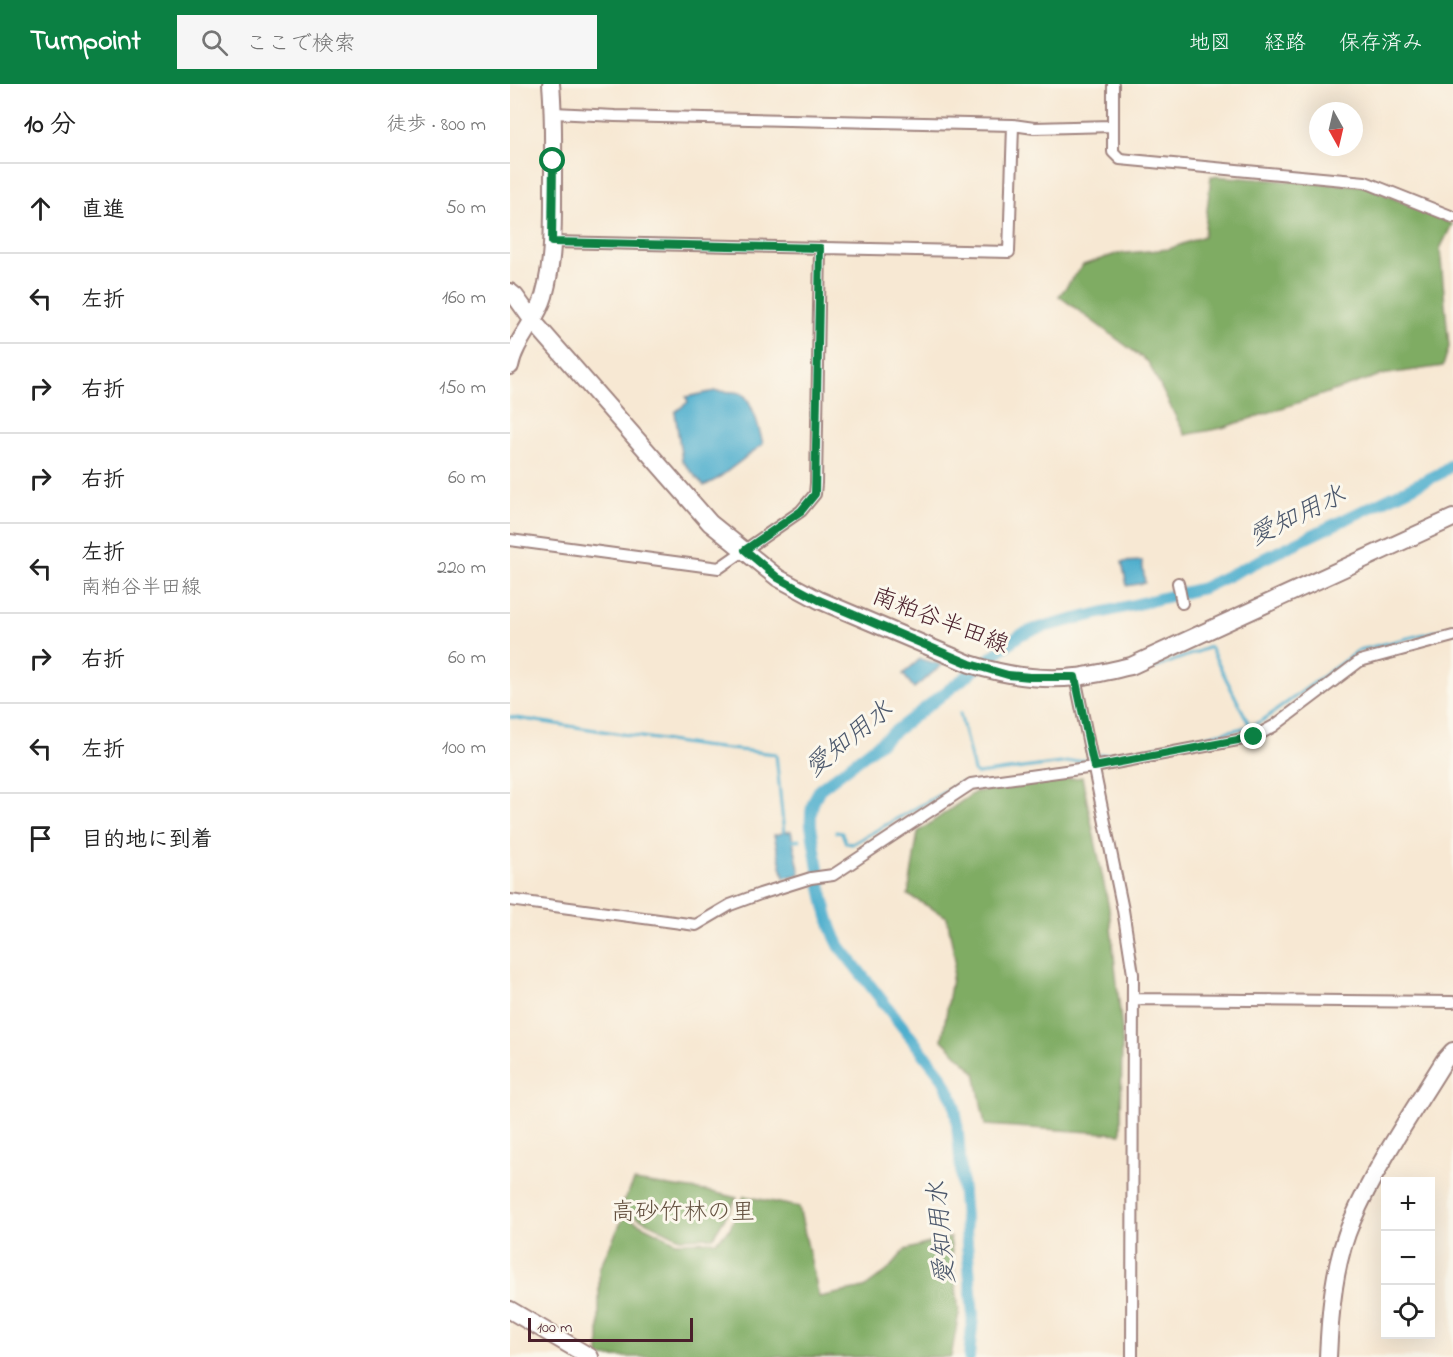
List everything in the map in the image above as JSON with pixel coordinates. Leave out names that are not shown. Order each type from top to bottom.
[{"type":"main road","points":[[510,366],[518,345],[533,321],[544,295],[552,242],[554,113],[551,84]]},
{"type":"main road","name":"南粕谷半田線","points":[[510,292],[710,523],[778,578],[819,600],[978,667],[1030,677],[1075,677],[1131,666],[1453,518]]},
{"type":"main road","points":[[1328,1357],[1338,1263],[1351,1223],[1368,1186],[1444,1061],[1453,1051]]},
{"type":"main road","points":[[510,1310],[590,1357]]},
{"type":"street","points":[[1113,84],[1113,152],[1125,161],[1365,182],[1453,218]]},
{"type":"street","points":[[554,113],[1013,124],[1034,128],[1112,126]]},
{"type":"street","points":[[552,242],[1009,252],[1013,124]]},
{"type":"street","points":[[510,540],[719,568],[801,511],[815,494],[820,248]]},
{"type":"street","points":[[1178,583],[1182,603]]},
{"type":"street","points":[[510,900],[696,925],[730,905],[760,894],[811,878],[833,875],[971,784],[1094,767],[1254,737],[1274,726],[1360,661],[1453,636]]},
{"type":"street","points":[[1075,677],[1123,910],[1133,974],[1132,1357]]},
{"type":"street","points":[[1134,999],[1453,1002]]},
{"type":"green space","points":[[1211,176],[1366,186],[1452,224],[1440,249],[1449,347],[1443,366],[1381,375],[1222,428],[1185,435],[1148,362],[1059,296],[1083,265],[1116,254],[1169,249],[1204,236]]},
{"type":"green space","points":[[1082,777],[1109,908],[1122,1031],[1121,1134],[985,1125],[975,1072],[942,1040],[955,960],[947,917],[908,895],[918,832],[975,792]]},
{"type":"green space","name":"高砂竹林の里","points":[[634,1181],[712,1192],[737,1198],[713,1237],[680,1238],[620,1209]]},
{"type":"green space","points":[[744,1196],[799,1207],[819,1297],[864,1288],[887,1271],[905,1250],[950,1237],[959,1313],[951,1357],[599,1357],[599,1269],[624,1216],[676,1242],[716,1241],[729,1230]]},
{"type":"water","points":[[715,391],[737,392],[744,396],[755,416],[763,444],[717,479],[704,486],[682,461],[675,412],[688,402],[686,397]]},
{"type":"water","points":[[1142,561],[1145,583],[1127,586],[1122,562]]},
{"type":"water","points":[[920,659],[942,665],[914,688],[903,674]]},
{"type":"water","points":[[791,831],[800,874],[784,878],[774,835]]},
{"type":"waterway","name":"愛知用水","points":[[969,1357],[973,1316],[954,1102],[942,1077],[840,947],[834,934],[825,904],[811,826],[812,807],[817,794],[820,789],[1020,635],[1035,629],[1203,588],[1439,474],[1453,464]]},
{"type":"waterway","points":[[1100,755],[1141,750],[1248,727],[1263,720],[1359,650],[1453,627]]},
{"type":"waterway","points":[[1155,668],[1210,647],[1250,726]]},
{"type":"waterway","points":[[960,713],[974,771],[977,774],[1084,760]]},
{"type":"waterway","points":[[510,717],[701,746],[776,754],[784,834]]},
{"type":"waterway","points":[[836,832],[842,833],[846,843],[852,844],[962,782]]},
{"type":"waterway","points":[[790,841],[800,840]]},
{"type":"route","points":[[553,161],[552,242],[820,248],[815,494],[801,511],[745,550],[778,578],[819,600],[986,670],[1030,677],[1075,677],[1094,767],[1254,737]]}]
